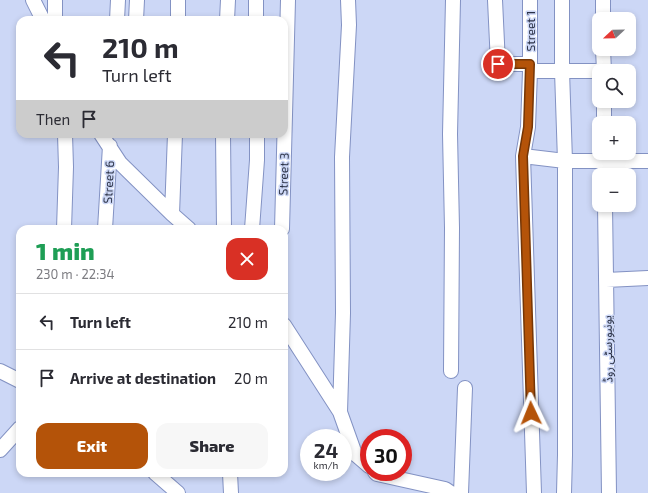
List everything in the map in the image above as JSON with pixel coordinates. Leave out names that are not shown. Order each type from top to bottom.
[{"type":"street","points":[[33,0],[41,16]]},
{"type":"street","points":[[55,0],[55,16]]},
{"type":"street","points":[[117,16],[118,0]]},
{"type":"street","points":[[136,16],[137,0]]},
{"type":"street","points":[[178,0],[178,16]]},
{"type":"street","points":[[227,16],[228,0]]},
{"type":"street","points":[[256,0],[256,16]]},
{"type":"street","name":"Street 3","points":[[288,0],[288,16]]},
{"type":"street","points":[[340,412],[343,313],[342,157],[349,26],[348,0]]},
{"type":"street","points":[[451,371],[452,228],[450,134],[453,0]]},
{"type":"street","points":[[495,0],[498,64],[562,71],[592,72]]},
{"type":"street","name":"Street 1","points":[[530,0],[528,127],[523,156],[534,493]]},
{"type":"street","points":[[562,0],[562,71],[565,161],[564,493]]},
{"type":"street","points":[[603,0],[603,12]]},
{"type":"street","points":[[64,225],[66,167],[65,138]]},
{"type":"street","points":[[104,138],[120,163],[184,225]]},
{"type":"street","name":"Street 6","points":[[105,225],[111,138]]},
{"type":"street","points":[[172,214],[174,138]]},
{"type":"street","points":[[223,138],[224,225]]},
{"type":"street","points":[[252,225],[257,138]]},
{"type":"street","name":"Street 3","points":[[282,225],[284,138]]},
{"type":"street","points":[[523,156],[565,161],[592,158]]},
{"type":"street","points":[[636,160],[648,161]]},
{"type":"street","name":"یونیورسٹی روڈ","points":[[605,212],[609,493]]},
{"type":"street","points":[[606,280],[648,278]]},
{"type":"street","points":[[288,331],[340,412],[355,454],[360,458]]},
{"type":"street","points":[[0,371],[16,379]]},
{"type":"street","points":[[461,493],[465,388]]},
{"type":"street","points":[[0,450],[16,432]]},
{"type":"street","points":[[160,477],[178,493]]},
{"type":"street","points":[[230,477],[231,493]]},
{"type":"street","points":[[409,481],[445,489],[452,493]]},
{"type":"route","points":[[498,64],[530,64],[528,127],[523,156],[531,413]]}]
